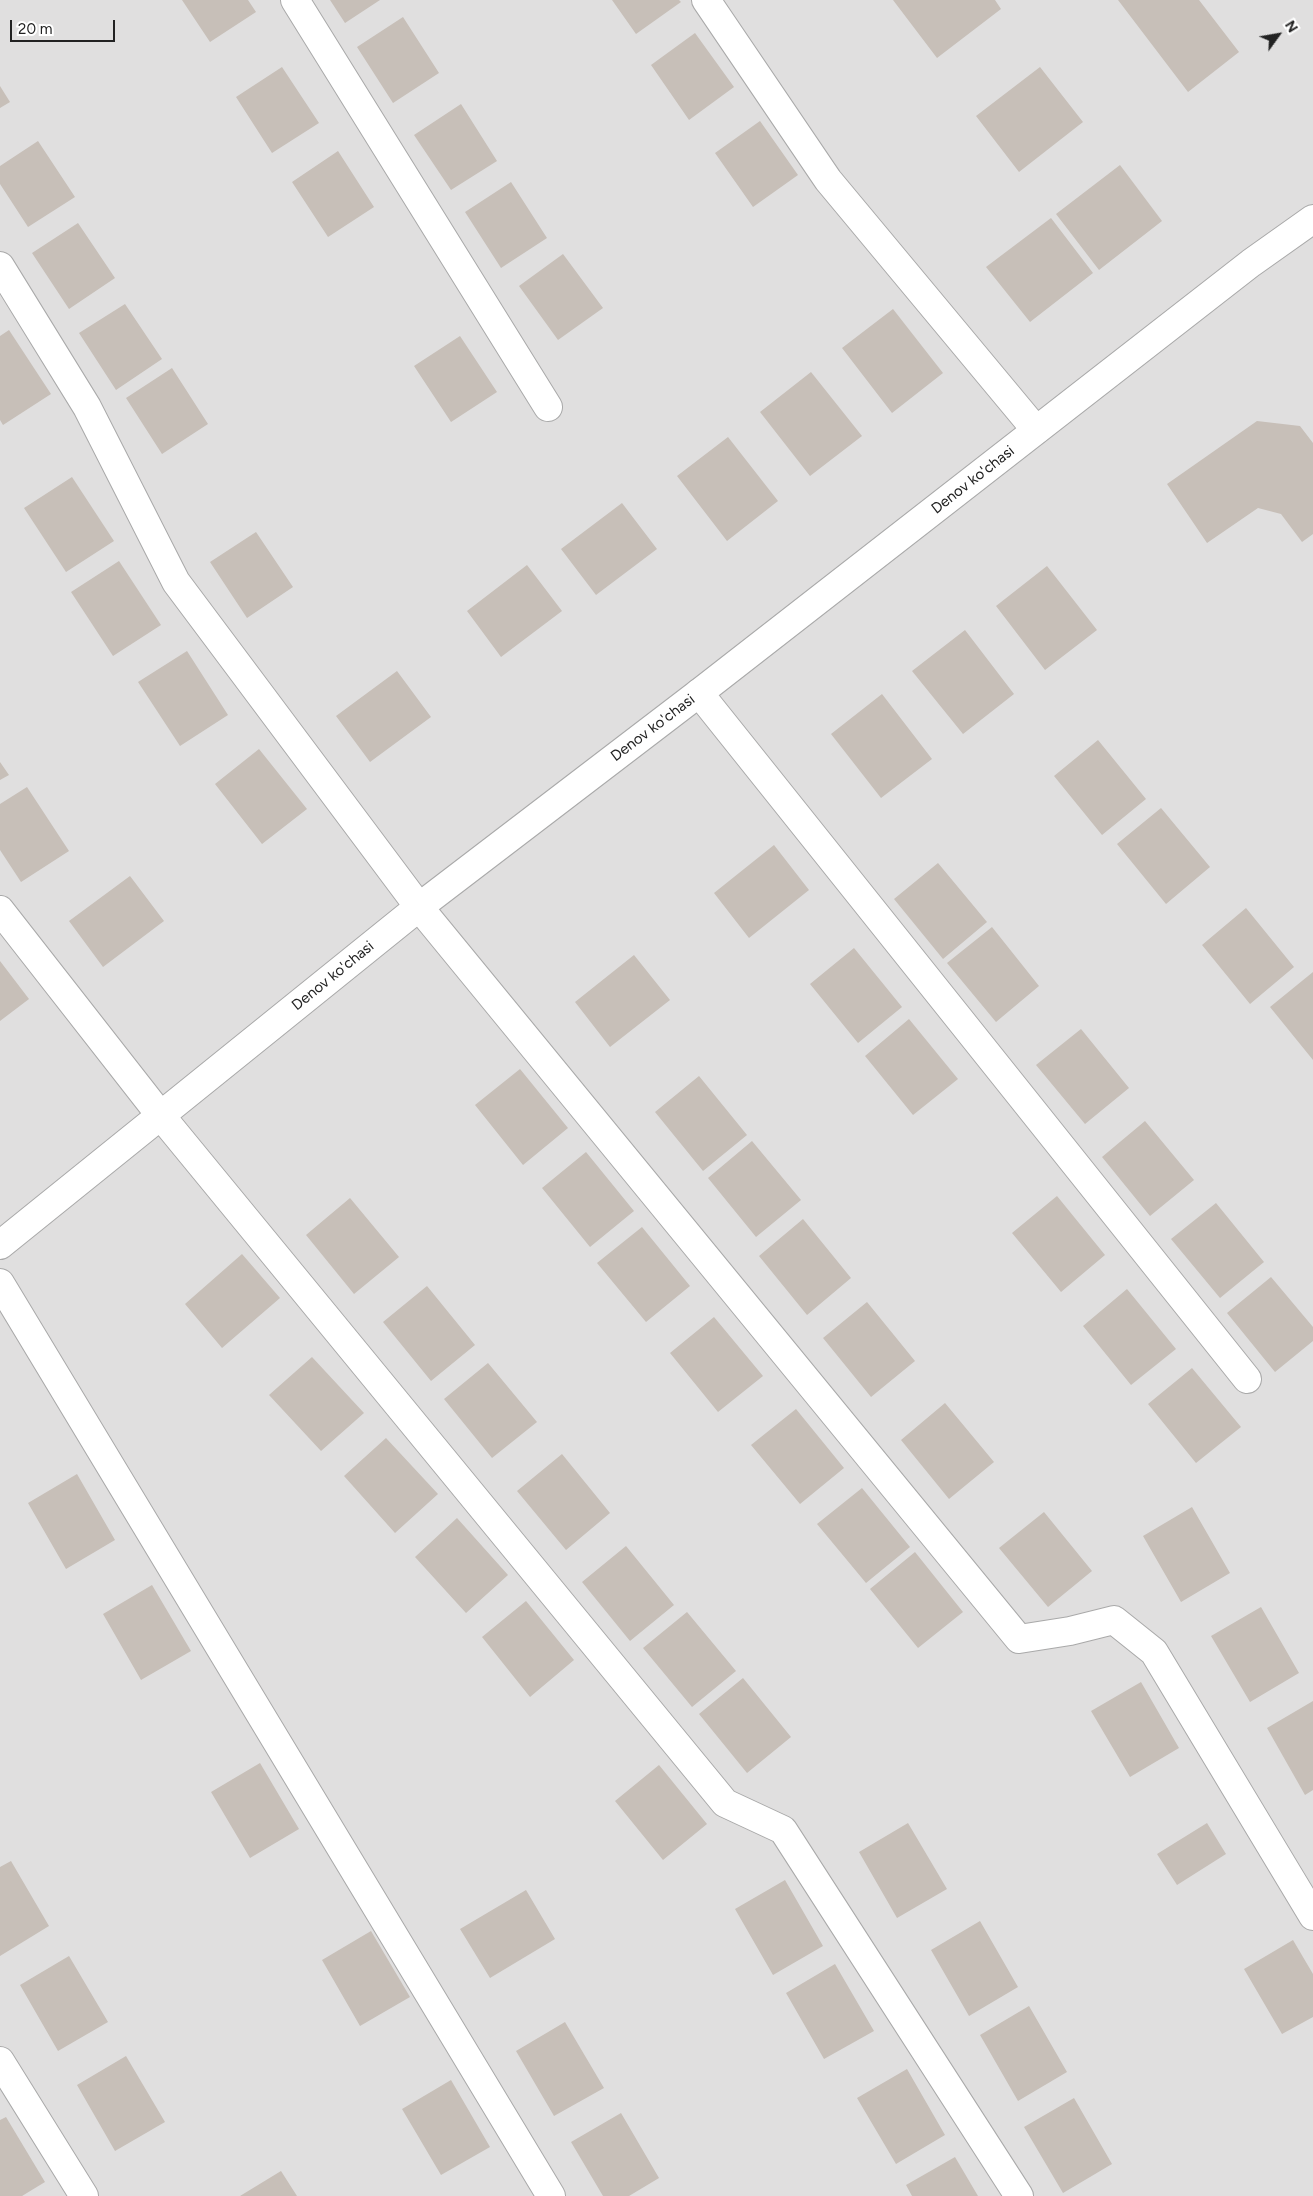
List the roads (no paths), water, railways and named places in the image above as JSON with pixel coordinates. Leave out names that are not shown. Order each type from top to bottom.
[{"type":"street","points":[[295,0],[548,407]]},
{"type":"street","points":[[706,0],[828,180],[1036,430]]},
{"type":"street","name":"Denov ko'chasi","points":[[0,1245],[419,907],[700,693],[1251,263],[1313,219]]},
{"type":"street","points":[[0,266],[87,407],[176,582],[419,907],[1020,1639],[1070,1631],[1114,1620],[1154,1652],[1313,1916]]},
{"type":"street","points":[[700,693],[1247,1380]]},
{"type":"street","points":[[0,910],[160,1116],[725,1803],[783,1830],[1019,2196]]},
{"type":"street","points":[[0,1283],[551,2196]]},
{"type":"street","points":[[0,2061],[84,2196]]}]
